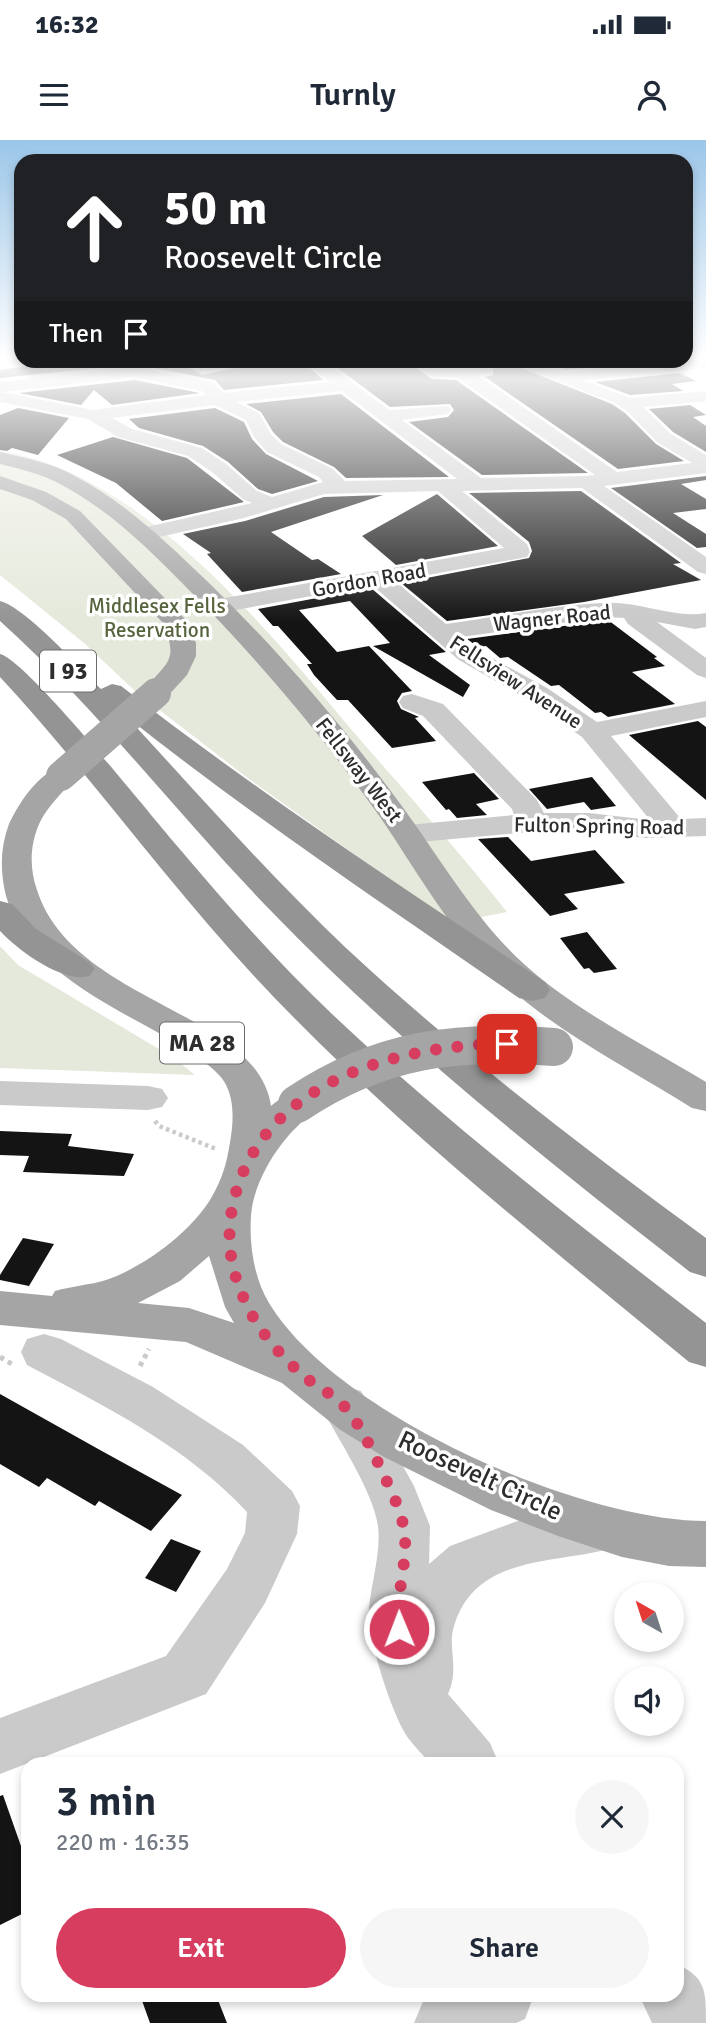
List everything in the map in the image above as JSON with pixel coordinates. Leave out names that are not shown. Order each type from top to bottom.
[{"type":"highway","name":"I 93","points":[[0,608],[106,710],[283,906],[373,992],[506,1107],[706,1261]]},
{"type":"highway","points":[[50,654],[122,698],[214,771],[297,831],[532,990]]},
{"type":"highway","name":"I 93","points":[[0,662],[81,752],[195,889],[316,1018],[421,1115],[706,1349]]},
{"type":"highway","points":[[0,911],[24,936],[77,969]]},
{"type":"main road","name":"Fellsway West","points":[[0,458],[35,466],[66,479],[100,499],[146,534],[219,606],[287,679],[354,760],[496,956],[532,990],[565,1013],[706,1099]]},
{"type":"main road","name":"MA 28","points":[[0,482],[39,496],[73,515],[173,619],[184,643],[183,656],[174,675],[61,776],[38,801],[22,826],[16,867],[22,899],[30,921],[54,951],[77,969],[199,1041],[236,1072],[248,1090],[252,1113],[233,1170]]},
{"type":"main road","name":"Roosevelt Circle","points":[[694,1547],[604,1529],[527,1502],[408,1445],[344,1405],[304,1376],[267,1338],[240,1290],[228,1242],[233,1170],[270,1130],[297,1104],[325,1086],[355,1071],[422,1050],[479,1044],[554,1047],[623,1062],[656,1074],[706,1099]]},
{"type":"main road","points":[[7,1308],[91,1301],[124,1290],[158,1274],[189,1252],[213,1227],[233,1170]]},
{"type":"main road","points":[[7,1308],[189,1325],[271,1357],[304,1376]]},
{"type":"street","points":[[172,446],[195,452],[219,468],[250,495],[270,503]]},
{"type":"street","points":[[272,446],[326,473],[339,487]]},
{"type":"street","points":[[426,446],[476,484]]},
{"type":"street","points":[[567,446],[614,479]]},
{"type":"street","points":[[677,446],[706,465]]},
{"type":"street","points":[[146,534],[311,490],[339,487],[586,482],[706,465]]},
{"type":"street","points":[[586,482],[706,567]]},
{"type":"street","name":"Gordon Road","points":[[219,606],[519,552],[519,549],[443,485]]},
{"type":"street","name":"Fellsview Avenue","points":[[377,578],[468,655],[538,694],[592,731],[629,772],[673,829]]},
{"type":"street","name":"Wagner Road","points":[[440,632],[605,610],[634,611],[700,621]]},
{"type":"street","points":[[634,611],[635,617],[706,670]]},
{"type":"street","points":[[651,630],[700,621]]},
{"type":"street","points":[[412,702],[433,710],[526,806],[532,822]]},
{"type":"street","points":[[592,731],[706,709]]},
{"type":"street","name":"Fulton Spring Road","points":[[408,834],[532,822],[589,822],[633,828],[706,827]]},
{"type":"street","points":[[0,1093],[148,1098]]},
{"type":"street","points":[[0,1746],[186,1675],[246,1586],[271,1534],[274,1506],[260,1489],[218,1455],[124,1394],[44,1352]]},
{"type":"street","points":[[344,1405],[389,1486],[404,1526],[402,1572],[396,1610],[401,1649],[427,1716],[463,1757]]},
{"type":"street","points":[[427,1716],[425,1629],[443,1586],[475,1558],[562,1533],[604,1529]]},
{"type":"street","points":[[448,2023],[488,2002]]},
{"type":"street","points":[[677,2002],[693,2023]]},
{"type":"path","points":[[148,1098],[150,1115],[159,1126],[233,1170]]},
{"type":"green space","name":"Middlesex Fells Reservation","points":[[0,451],[54,466],[105,491],[155,525],[202,566],[289,656],[507,912],[450,923],[245,776],[135,691],[84,643],[0,575]]},
{"type":"green space","points":[[0,946],[18,965],[174,1058],[195,1075],[0,1068]]},
{"type":"building","points":[[0,446],[46,446],[38,455],[12,448],[7,451],[0,450]]},
{"type":"building","points":[[85,446],[144,446],[187,458],[244,502],[162,521],[116,483],[57,455]]},
{"type":"building","points":[[203,446],[258,446],[266,454],[318,481],[272,494],[258,489],[228,462]]},
{"type":"building","points":[[291,446],[408,446],[449,477],[346,478],[334,467]]},
{"type":"building","points":[[442,446],[549,446],[588,473],[482,475]]},
{"type":"building","points":[[585,446],[659,446],[684,461],[618,469]]},
{"type":"building","points":[[696,446],[706,446],[706,452]]},
{"type":"building","points":[[706,476],[706,480],[681,484],[706,499],[706,509],[673,513],[706,534],[706,547],[697,548],[611,488]]},
{"type":"building","points":[[581,491],[681,563],[673,564],[701,580],[584,602],[447,621],[401,583],[529,558],[532,551],[529,542],[469,493]]},
{"type":"building","points":[[437,494],[498,546],[396,565],[362,536]]},
{"type":"building","points":[[383,495],[271,532],[312,560],[318,559],[341,574],[242,592],[207,554],[211,553],[183,534],[245,521],[324,497]]},
{"type":"building","points":[[371,588],[446,652],[429,655],[470,685],[463,697],[373,646],[390,643],[350,601],[299,610],[337,652],[369,646],[412,691],[402,693],[397,701],[401,709],[419,717],[415,718],[436,741],[392,748],[348,700],[337,700],[307,664],[312,664],[278,626],[273,626],[258,609]]},
{"type":"building","points":[[608,620],[665,666],[632,672],[675,704],[608,717],[601,712],[595,713],[559,685],[551,686],[508,657],[500,658],[486,646],[478,647],[467,639]]},
{"type":"building","points":[[698,721],[706,727],[706,800],[629,735]]},
{"type":"building","points":[[474,773],[499,799],[476,804],[487,815],[457,818],[449,809],[446,810],[422,782]]},
{"type":"building","points":[[592,777],[616,806],[591,810],[584,802],[547,809],[529,789]]},
{"type":"building","points":[[508,837],[531,861],[595,850],[625,883],[564,894],[578,909],[550,916],[478,839]]},
{"type":"building","points":[[587,932],[617,969],[594,973],[589,968],[584,969],[560,938]]},
{"type":"building","points":[[0,1131],[72,1134],[68,1146],[134,1154],[124,1176],[23,1172],[29,1156],[0,1155]]},
{"type":"building","points":[[23,1238],[54,1244],[29,1286],[0,1280],[0,1275]]},
{"type":"building","points":[[0,1394],[182,1495],[151,1531],[99,1501],[95,1506],[47,1478],[39,1487],[0,1464]]},
{"type":"building","points":[[171,1539],[201,1551],[176,1592],[145,1578]]},
{"type":"building","points":[[3,1795],[21,1846],[21,1914],[0,1925],[0,1796]]},
{"type":"building","points":[[142,2002],[219,2002],[227,2023],[150,2023]]},
{"type":"route","points":[[399,1629],[396,1610],[402,1572],[404,1526],[389,1486],[344,1405],[304,1376],[267,1338],[256,1322],[240,1290],[230,1258],[228,1242],[231,1210],[246,1166],[270,1130],[297,1104],[331,1082],[381,1061],[433,1048],[507,1044]]}]
